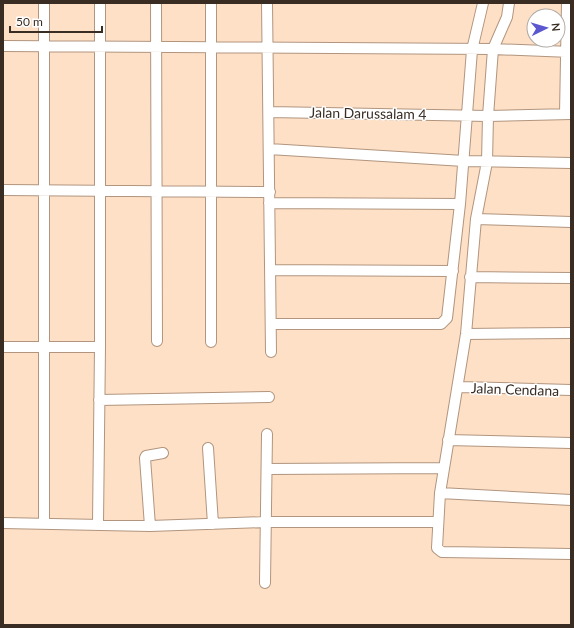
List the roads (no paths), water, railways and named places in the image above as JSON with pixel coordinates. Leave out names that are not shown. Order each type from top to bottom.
[{"type":"street","points":[[44,3],[44,522]]},
{"type":"street","points":[[98,523],[100,347],[100,3]]},
{"type":"street","points":[[156,3],[155,191],[157,341]]},
{"type":"street","points":[[211,3],[211,342]]},
{"type":"street","points":[[267,3],[271,352]]},
{"type":"street","points":[[271,324],[441,324],[447,318],[460,204],[472,50],[483,3]]},
{"type":"street","points":[[509,3],[507,17],[493,49],[488,116],[487,162],[476,219],[466,334],[440,493],[437,522],[437,548],[442,552],[571,554]]},
{"type":"street","points":[[567,3],[568,114]]},
{"type":"street","points":[[3,46],[44,45],[99,47],[156,46],[493,49],[568,52]]},
{"type":"street","name":"Jalan Darussalam 4","points":[[269,112],[488,116],[568,114]]},
{"type":"street","points":[[269,149],[464,161],[571,163]]},
{"type":"street","points":[[3,190],[100,192],[270,192]]},
{"type":"street","points":[[270,203],[460,204]]},
{"type":"street","points":[[476,219],[571,222]]},
{"type":"street","points":[[270,270],[453,270]]},
{"type":"street","points":[[470,277],[571,278]]},
{"type":"street","points":[[466,334],[571,333]]},
{"type":"street","points":[[3,347],[100,347]]},
{"type":"street","name":"Jalan Cendana","points":[[458,387],[571,390]]},
{"type":"street","points":[[99,400],[269,397]]},
{"type":"street","points":[[265,583],[267,434]]},
{"type":"street","points":[[448,440],[571,443]]},
{"type":"street","points":[[208,448],[213,524]]},
{"type":"street","points":[[150,526],[145,458],[146,456],[163,453]]},
{"type":"street","points":[[267,469],[444,468]]},
{"type":"street","points":[[440,493],[571,500]]},
{"type":"street","points":[[3,522],[98,523],[150,526],[266,522],[437,522]]}]
